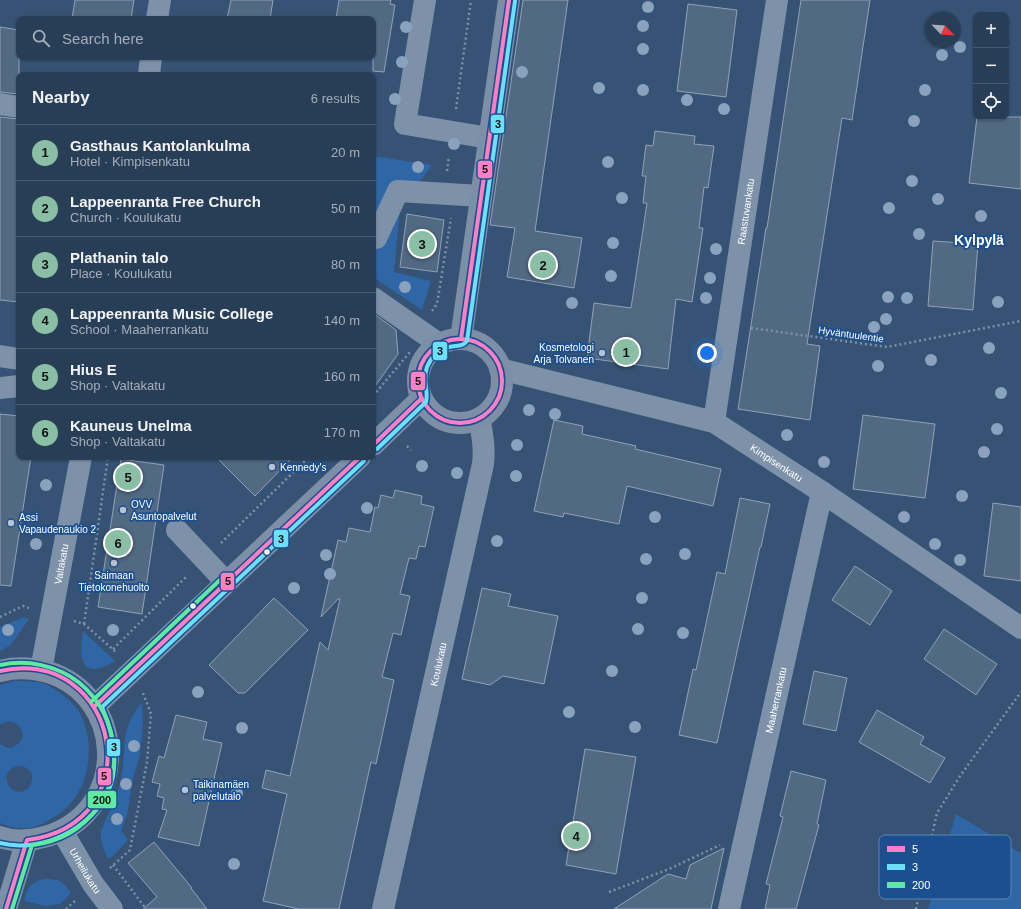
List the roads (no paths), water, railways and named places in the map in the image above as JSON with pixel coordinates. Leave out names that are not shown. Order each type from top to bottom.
[{"type":"main road","points":[[461,339],[509,0]]},
{"type":"main road","points":[[461,339],[477,343],[488,350],[495,358],[500,369],[502,384],[498,399],[490,411],[479,419],[467,423],[454,423],[442,420],[432,414],[422,399],[418,389],[418,378],[420,367],[425,357],[431,350],[439,344],[447,341],[461,339]]},
{"type":"main road","points":[[376,442],[422,399]]},
{"type":"main road","points":[[95,706],[226,582],[351,460]]},
{"type":"main road","points":[[0,672],[21,668],[41,670],[56,675],[69,682],[85,694],[95,706],[104,726],[108,743],[109,760],[106,778],[99,794],[89,809],[77,821],[44,838],[27,840],[0,837]]},
{"type":"main road","points":[[6,909],[27,840]]},
{"type":"street","points":[[157,16],[160,0]]},
{"type":"street","points":[[425,0],[405,124],[490,138]]},
{"type":"street","name":"Raastuvankatu","points":[[714,422],[777,0]]},
{"type":"street","points":[[149,72],[151,60]]},
{"type":"street","points":[[0,104],[16,107]]},
{"type":"street","points":[[376,238],[398,191],[481,196]]},
{"type":"street","points":[[376,300],[439,344]]},
{"type":"street","points":[[0,356],[16,359]]},
{"type":"street","name":"Kimpisenkatu","points":[[500,369],[714,422],[822,492],[1021,628]]},
{"type":"street","points":[[0,388],[16,386]]},
{"type":"street","name":"Koulukatu","points":[[383,909],[483,464],[483,434],[479,419]]},
{"type":"street","name":"Valtakatu","points":[[41,670],[80,460]]},
{"type":"street","name":"Maaherrankatu","points":[[729,909],[822,492]]},
{"type":"street","points":[[177,530],[226,582]]},
{"type":"street","name":"Urheilukatu","points":[[62,830],[93,884],[112,909]]},
{"type":"place","name":"Plathanin talo","points":[[422,244]]},
{"type":"place","name":"Lappeenranta Free Church","points":[[543,265]]},
{"type":"place","name":"Gasthaus Kantolankulma","points":[[626,352]]},
{"type":"place","name":"Kosmetologi Arja Tolvanen","points":[[602,353]]},
{"type":"place","name":"Kennedy's","points":[[272,467]]},
{"type":"place","name":"Hius E","points":[[128,477]]},
{"type":"place","name":"OVV Asuntopalvelut","points":[[123,510]]},
{"type":"place","name":"Assi Vapaudenaukio 2","points":[[11,523]]},
{"type":"place","name":"Kauneus Unelma","points":[[118,543]]},
{"type":"place","name":"Saimaan Tietokonehuolto","points":[[114,563]]},
{"type":"place","name":"Taikinamäen palvelutalo","points":[[185,790]]},
{"type":"place","name":"Lappeenranta Music College","points":[[576,836]]},
{"type":"district","name":"Kylpylä","points":[[979,240]]}]
